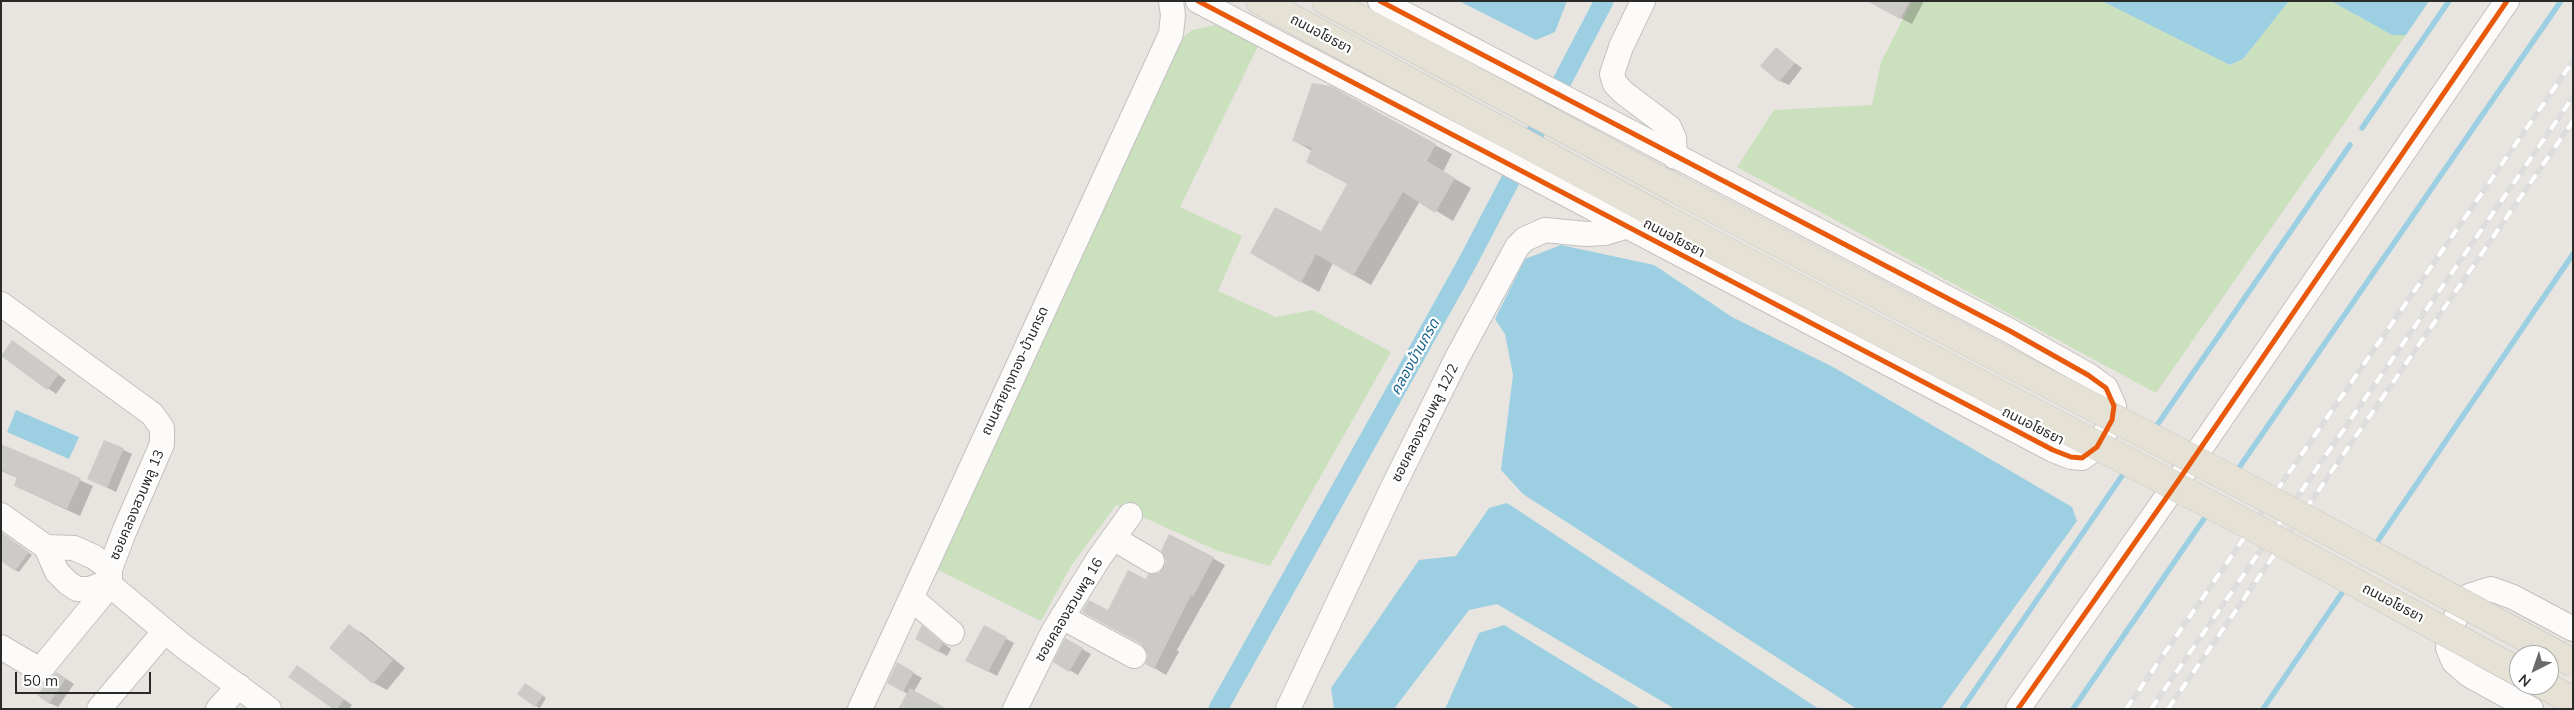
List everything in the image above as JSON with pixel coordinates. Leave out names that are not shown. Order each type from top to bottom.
[{"type":"main road","name":"ถนนอโยธยา","points":[[1260,1],[1513,136],[1558,174],[1663,218],[2251,526],[2509,667]]},
{"type":"main road","name":"ถนนอโยธยา","points":[[1326,1],[1528,110],[1584,125],[1678,190],[2265,497],[2573,663]]},
{"type":"main road","points":[[2559,693],[2573,701]]},
{"type":"street","name":"ถนนสายถุงทอง-บ้านกรด","points":[[860,709],[1171,34],[1173,15],[1171,1]]},
{"type":"street","name":"ถนนอโยธยา","points":[[1208,7],[1500,160],[1558,174],[1628,226],[2053,450],[2071,457],[2082,458],[2097,447],[2112,420],[2114,406],[2106,388],[2088,375],[2010,332],[1675,157],[1584,125],[1540,86],[1380,1]]},
{"type":"street","points":[[1642,1],[1620,47],[1612,74],[1616,84],[1624,93],[1669,127],[1674,138],[1675,157]]},
{"type":"street","points":[[2018,709],[2176,484],[2507,1]]},
{"type":"street","name":"ถนนสายถุงทอง-บ้านกรด","points":[[1171,34],[1185,22],[1200,15],[1208,7]]},
{"type":"street","name":"ซอยคลองสวนพลู 12/2","points":[[1288,709],[1392,488],[1457,358],[1517,247],[1526,239],[1545,230],[1586,234],[1604,233],[1628,226]]},
{"type":"street","name":"ซอยคลองสวนพลู 13","points":[[1,304],[145,408],[162,428],[162,444],[124,532],[110,579],[40,670],[1,647]]},
{"type":"street","points":[[1,515],[46,547],[57,572],[77,589],[89,589],[110,579]]},
{"type":"street","name":"ซอยคลองสวนพลู 16","points":[[1015,709],[1062,617],[1130,515]]},
{"type":"street","points":[[1113,538],[1152,561]]},
{"type":"street","points":[[46,547],[74,548],[94,557],[110,579],[165,631],[269,709]]},
{"type":"street","points":[[2531,709],[2469,675],[2454,662],[2448,648],[2452,624],[2469,596],[2491,589],[2513,597],[2573,629]]},
{"type":"street","points":[[911,598],[952,633]]},
{"type":"street","points":[[1062,617],[1134,656]]},
{"type":"street","points":[[99,709],[165,631]]},
{"type":"street","points":[[218,709],[238,686]]},
{"type":"green space","points":[[1912,1],[2102,1],[2230,65],[2243,59],[2289,1],[2331,1],[2392,35],[2406,35],[2156,393],[1737,167],[1774,110],[1872,105],[1881,62]]},
{"type":"green space","points":[[1215,25],[1228,28],[1259,44],[1180,207],[1242,236],[1218,291],[1276,317],[1313,310],[1391,352],[1270,566],[1218,551],[1116,505],[1071,566],[1041,621],[932,567],[1179,41],[1192,30]]},
{"type":"water","points":[[1459,1],[1567,1],[1555,32],[1536,40]]},
{"type":"water","points":[[2102,1],[2289,1],[2243,59],[2230,65]]},
{"type":"water","points":[[2331,1],[2429,1],[2406,35],[2392,35]]},
{"type":"water","points":[[1561,245],[1654,265],[1732,317],[1833,367],[2072,507],[2077,521],[1941,709],[1857,709],[1523,494],[1501,470],[1513,375],[1505,334],[1495,319],[1525,259]]},
{"type":"water","points":[[16,410],[79,437],[69,459],[7,432]]},
{"type":"water","points":[[1507,503],[1819,709],[1675,709],[1497,604],[1469,610],[1394,709],[1334,709],[1331,688],[1419,560],[1456,556],[1489,508]]},
{"type":"water","points":[[1504,625],[1641,709],[1445,709],[1479,633]]},
{"type":"building","points":[[1867,1],[1910,1],[1900,19]]},
{"type":"building","points":[[1776,47],[1795,63],[1779,82],[1760,66]]},
{"type":"building","points":[[1312,83],[1331,86],[1436,144],[1427,161],[1455,178],[1435,213],[1403,192],[1353,276],[1316,254],[1301,283],[1250,253],[1275,207],[1321,231],[1347,184],[1306,162],[1312,148],[1292,141]]},
{"type":"building","points":[[12,340],[59,374],[47,390],[1,356]]},
{"type":"building","points":[[104,440],[124,448],[107,488],[87,479]]},
{"type":"building","points":[[1,444],[81,478],[67,509],[14,486],[17,477],[1,470]]},
{"type":"building","points":[[1,532],[29,552],[15,571],[1,561]]},
{"type":"building","points":[[1169,534],[1214,557],[1193,597],[1191,595],[1154,669],[1145,664],[1148,655],[1141,644],[1082,612],[1089,600],[1108,610],[1128,570],[1146,579],[1148,574],[1159,573],[1166,562],[1161,551]]},
{"type":"building","points":[[349,624],[393,660],[373,684],[329,648]]},
{"type":"building","points":[[922,625],[943,643],[938,652],[915,639]]},
{"type":"building","points":[[984,625],[1007,637],[988,672],[965,661]]},
{"type":"building","points":[[1065,638],[1083,648],[1069,672],[1053,662]]},
{"type":"building","points":[[897,662],[914,672],[903,692],[887,683]]},
{"type":"building","points":[[297,665],[344,699],[337,709],[333,709],[288,677]]},
{"type":"building","points":[[56,672],[66,678],[49,704],[37,695]]},
{"type":"building","points":[[525,683],[543,695],[535,707],[517,694]]},
{"type":"building","points":[[910,688],[947,709],[898,709]]},
{"type":"waterway","name":"คลองบ้านกรด","points":[[1218,709],[1466,265],[1604,1]]},
{"type":"waterway","points":[[2362,128],[2449,1]]},
{"type":"waterway","points":[[2236,472],[2561,1]]},
{"type":"waterway","points":[[2153,431],[2350,145]]},
{"type":"waterway","points":[[2373,548],[2573,254]]},
{"type":"waterway","points":[[1962,709],[2126,470]]},
{"type":"waterway","points":[[2073,709],[2208,513]]},
{"type":"waterway","points":[[2263,709],[2346,587]]},
{"type":"railway","points":[[2126,709],[2573,61]]},
{"type":"railway","points":[[2151,709],[2573,97]]},
{"type":"railway","points":[[2168,709],[2573,121]]},
{"type":"cycle path","points":[[1198,1],[2053,450],[2071,457],[2082,458],[2097,447],[2112,420],[2114,406],[2106,388],[2088,375],[2010,331],[1380,1]]},
{"type":"cycle path","points":[[2018,709],[2176,484],[2507,1]]}]
